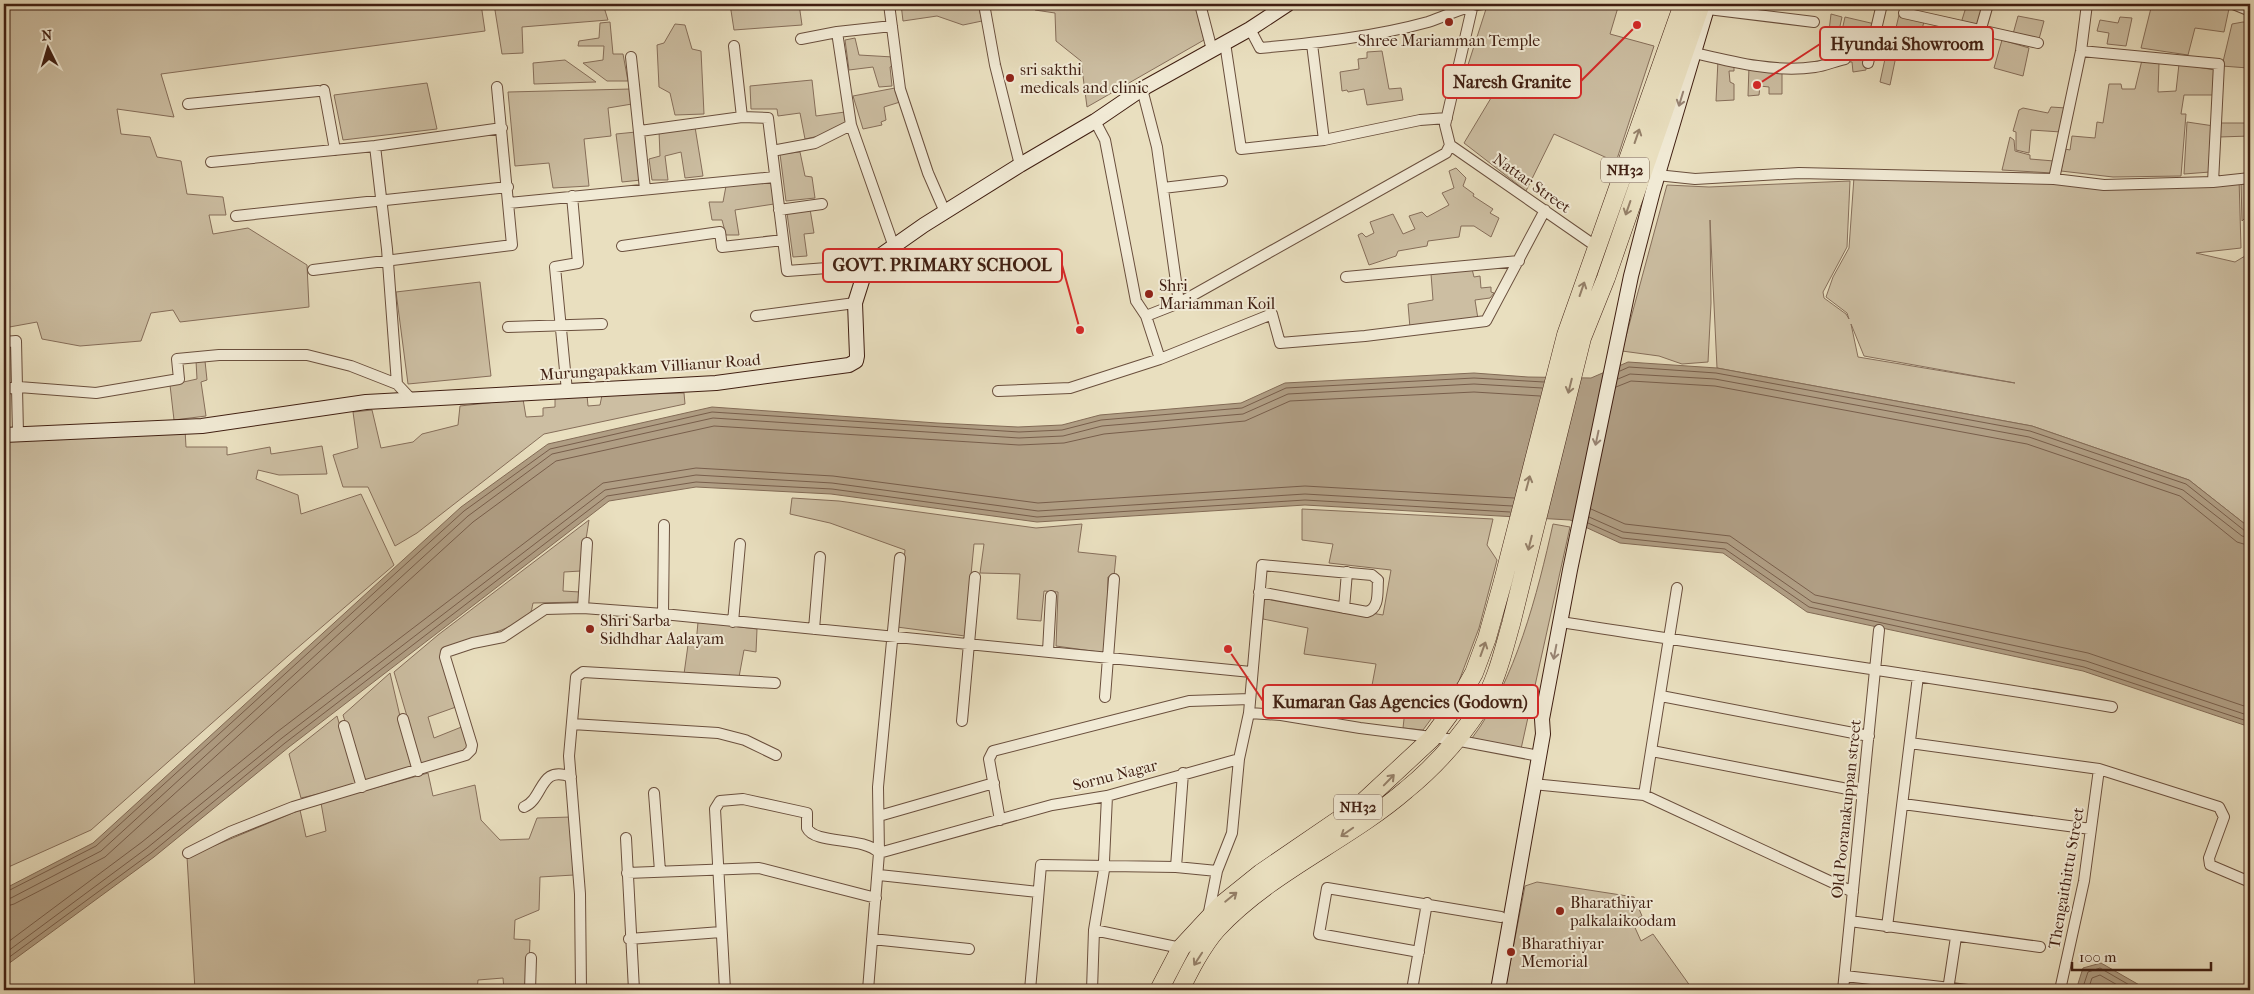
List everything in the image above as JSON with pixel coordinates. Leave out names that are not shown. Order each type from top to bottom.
[{"type":"highway","name":"NH32","points":[[1180,990],[1217,930],[1277,877],[1337,839],[1406,790],[1455,740],[1480,707],[1498,668],[1511,584],[1597,247],[1683,4]]},
{"type":"highway","name":"NH32","points":[[1574,337],[1606,278],[1706,5]]},
{"type":"highway","name":"NH32","points":[[1159,990],[1181,948],[1220,906],[1261,873],[1359,806],[1431,739],[1456,705],[1474,673],[1511,584]]},
{"type":"main road","points":[[867,266],[945,212],[1020,165],[1096,122],[1142,90],[1250,29],[1288,4]]},
{"type":"main road","points":[[1498,990],[1533,784],[1536,728],[1542,719],[1617,339],[1657,175],[1695,53],[1706,5]]},
{"type":"main road","name":"Murungapakkam Villianur Road","points":[[4,435],[202,426],[366,402],[716,383],[849,365],[856,361],[858,349],[855,303],[867,266]]},
{"type":"main road","points":[[1488,990],[1501,917],[1535,756]]},
{"type":"street","points":[[889,4],[900,89],[928,173],[945,212]]},
{"type":"street","points":[[984,4],[995,64],[1020,165]]},
{"type":"street","points":[[1200,4],[1212,50]]},
{"type":"street","points":[[1250,29],[1260,48],[1312,44],[1428,22],[1476,4]]},
{"type":"street","points":[[1146,316],[1180,303],[1446,153],[1450,145],[1445,125],[1446,118],[1476,4]]},
{"type":"street","points":[[1868,63],[1882,4]]},
{"type":"street","points":[[1980,32],[1988,4]]},
{"type":"street","points":[[2054,179],[2081,50],[2087,4]]},
{"type":"street","points":[[2233,4],[2250,11]]},
{"type":"street","points":[[1706,5],[1814,22]]},
{"type":"street","points":[[1904,13],[1980,32],[2038,43]]},
{"type":"street","points":[[801,39],[837,32],[892,26]]},
{"type":"street","points":[[837,32],[851,125],[894,247]]},
{"type":"street","points":[[1225,43],[1241,149],[1324,140],[1420,120],[1446,118]]},
{"type":"street","points":[[1312,44],[1324,140]]},
{"type":"street","points":[[734,46],[742,117]]},
{"type":"street","points":[[2081,50],[2219,64],[2213,182]]},
{"type":"street","points":[[1695,53],[1730,61],[1780,67],[1815,67],[1845,58]]},
{"type":"street","points":[[631,57],[645,189]]},
{"type":"street","points":[[313,270],[512,245],[497,87]]},
{"type":"street","points":[[188,104],[321,90],[335,150]]},
{"type":"street","points":[[1142,90],[1157,147],[1180,303]]},
{"type":"street","points":[[640,131],[742,117],[768,118],[787,271],[867,266]]},
{"type":"street","points":[[1096,122],[1105,140],[1136,301],[1146,316],[1160,359]]},
{"type":"street","points":[[772,151],[815,143],[851,125]]},
{"type":"street","points":[[211,162],[375,146],[502,128]]},
{"type":"street","name":"Nattar Street","points":[[1450,145],[1597,247]]},
{"type":"street","points":[[375,146],[397,384]]},
{"type":"street","points":[[1657,175],[1695,179],[1799,173],[2054,179],[2104,185],[2213,182],[2250,178]]},
{"type":"street","points":[[509,203],[775,177]]},
{"type":"street","points":[[1163,188],[1222,181]]},
{"type":"street","points":[[236,216],[508,187]]},
{"type":"street","points":[[567,391],[555,267],[578,263],[572,196]]},
{"type":"street","points":[[779,210],[822,204]]},
{"type":"street","points":[[998,391],[1070,388],[1160,359],[1272,314],[1280,344],[1486,321],[1545,210]]},
{"type":"street","points":[[622,246],[720,232],[722,247],[783,240]]},
{"type":"street","points":[[1346,278],[1519,261]]},
{"type":"street","points":[[756,316],[855,303]]},
{"type":"street","points":[[508,327],[602,324]]},
{"type":"street","points":[[4,342],[16,341],[19,387],[18,434]]},
{"type":"street","points":[[4,389],[19,387],[96,393],[178,379],[177,360],[259,354],[307,356],[351,366],[397,384],[412,400]]},
{"type":"street","points":[[663,614],[664,525]]},
{"type":"street","points":[[583,608],[587,543]]},
{"type":"street","points":[[733,622],[740,544]]},
{"type":"street","points":[[814,629],[820,557]]},
{"type":"street","points":[[868,990],[880,853],[878,787],[900,558]]},
{"type":"street","points":[[1208,920],[1217,871],[1232,833],[1239,759],[1249,713],[1251,672],[1258,592],[1261,568],[1266,564],[1347,572],[1372,575],[1378,580],[1376,606],[1367,612],[1258,592]]},
{"type":"street","points":[[1344,608],[1347,572]]},
{"type":"street","points":[[962,720],[975,577]]},
{"type":"street","points":[[1105,697],[1114,579]]},
{"type":"street","points":[[1644,795],[1677,588]]},
{"type":"street","points":[[1048,651],[1051,596]]},
{"type":"street","points":[[188,854],[230,832],[293,807],[418,771],[466,755],[471,750],[472,745],[445,657],[449,650],[503,637],[545,609],[583,608],[663,614],[733,622],[892,635],[969,645],[1048,651],[1251,672]]},
{"type":"street","points":[[1561,622],[2112,707]]},
{"type":"street","name":"Old Pooranakuppan street","points":[[1844,990],[1879,630]]},
{"type":"street","points":[[580,990],[580,894],[569,756],[575,680],[583,672],[775,683]]},
{"type":"street","points":[[1887,927],[1918,676]]},
{"type":"street","points":[[1661,696],[1869,736]]},
{"type":"street","points":[[1000,820],[990,756],[998,749],[1189,701],[1250,699]]},
{"type":"street","points":[[1249,713],[1281,715],[1431,739],[1455,740],[1535,756]]},
{"type":"street","points":[[403,719],[418,771]]},
{"type":"street","points":[[572,724],[718,733],[745,740],[776,755]]},
{"type":"street","points":[[344,726],[362,787]]},
{"type":"street","points":[[1910,743],[2099,769],[2222,809],[2224,817],[2209,858],[2210,865],[2250,882]]},
{"type":"street","points":[[1652,752],[1863,792]]},
{"type":"street","name":"Sornu Nagar","points":[[880,853],[1052,805],[1107,796],[1183,773],[1239,759]]},
{"type":"street","name":"Thengaithittu Street","points":[[2060,990],[2084,881],[2099,769]]},
{"type":"street","points":[[1176,867],[1183,773]]},
{"type":"street","points":[[524,807],[530,804],[538,789],[549,777],[560,774],[571,777]]},
{"type":"street","points":[[879,816],[994,783]]},
{"type":"street","points":[[1533,784],[1644,795],[1853,892]]},
{"type":"street","points":[[654,793],[660,871]]},
{"type":"street","points":[[1092,990],[1094,930],[1105,864],[1107,796]]},
{"type":"street","points":[[725,990],[715,809],[722,799],[743,799],[807,813],[806,828],[809,832],[870,845],[880,853]]},
{"type":"street","points":[[1903,804],[2091,829]]},
{"type":"street","points":[[626,838],[629,939],[634,990]]},
{"type":"street","points":[[1030,990],[1041,864],[1105,864],[1217,871]]},
{"type":"street","points":[[627,873],[718,868],[759,868],[876,898]]},
{"type":"street","points":[[878,875],[1038,892]]},
{"type":"street","points":[[1418,952],[1319,934],[1327,888],[1501,917]]},
{"type":"street","points":[[1412,990],[1426,903]]},
{"type":"street","points":[[1850,921],[2040,947]]},
{"type":"street","points":[[1094,930],[1181,948]]},
{"type":"street","points":[[629,939],[721,932]]},
{"type":"street","points":[[1948,988],[1956,937]]},
{"type":"street","points":[[872,939],[969,948]]},
{"type":"street","points":[[530,990],[531,958]]},
{"type":"street","points":[[1845,976],[1968,990]]},
{"type":"shaded area","points":[[4,4],[481,4],[485,31],[161,74],[174,117],[117,109],[121,134],[150,137],[157,157],[181,161],[187,194],[223,197],[226,215],[209,215],[213,234],[248,228],[307,265],[309,307],[180,322],[173,310],[151,313],[141,341],[80,346],[42,339],[37,322],[4,328]]},
{"type":"shaded area","points":[[494,4],[603,4],[608,20],[522,27],[523,53],[502,54]]},
{"type":"shaded area","points":[[730,4],[799,4],[802,25],[734,30]]},
{"type":"shaded area","points":[[901,4],[978,4],[982,21],[963,25],[937,16],[903,21]]},
{"type":"shaded area","points":[[1034,4],[1195,4],[1204,40],[1087,107],[1081,61],[1056,41],[1055,13],[1035,10]]},
{"type":"shaded area","points":[[1491,4],[1619,4],[1610,34],[1654,46],[1616,162],[1554,134],[1526,191],[1464,143],[1503,78],[1467,68],[1486,9]]},
{"type":"shaded area","points":[[1967,4],[1986,4],[1979,29],[1961,23]]},
{"type":"shaded area","points":[[2152,4],[2230,4],[2224,32],[2195,28],[2188,55],[2141,48]]},
{"type":"shaded area","points":[[1831,14],[1842,17],[1838,35],[1845,40],[1843,55],[1827,58],[1827,44],[1833,44],[1834,31],[1829,31]]},
{"type":"shaded area","points":[[1899,15],[1924,22],[1916,49],[1901,44],[1903,36],[1895,32]]},
{"type":"shaded area","points":[[2018,16],[2044,21],[2039,39],[2013,34]]},
{"type":"shaded area","points":[[1845,17],[1875,24],[1866,56],[1866,70],[1853,72],[1852,62],[1845,62],[1846,39],[1841,35]]},
{"type":"shaded area","points":[[2120,17],[2132,18],[2126,46],[2107,44],[2109,33],[2097,31],[2100,20],[2118,23]]},
{"type":"shaded area","points":[[610,22],[613,54],[623,54],[628,81],[607,81],[583,63],[603,60],[604,46],[578,46],[579,41],[599,38],[600,23]]},
{"type":"shaded area","points":[[2250,23],[2250,85],[2245,84],[2248,68],[2222,66],[2232,24]]},
{"type":"shaded area","points":[[675,24],[685,25],[692,49],[701,51],[704,114],[675,115],[670,93],[659,87],[657,45],[664,43]]},
{"type":"shaded area","points":[[1879,31],[1900,37],[1890,85],[1880,82],[1888,45],[1877,42]]},
{"type":"shaded area","points":[[855,38],[859,55],[893,57],[894,65],[890,67],[892,86],[879,87],[873,67],[849,70],[845,40]]},
{"type":"shaded area","points":[[2002,40],[2029,48],[2023,76],[1994,68]]},
{"type":"shaded area","points":[[1382,51],[1389,89],[1401,88],[1403,100],[1367,105],[1364,89],[1348,92],[1347,90],[1342,91],[1340,72],[1359,69],[1358,59],[1367,58],[1367,52]]},
{"type":"shaded area","points":[[565,60],[596,82],[534,84],[533,63]]},
{"type":"shaded area","points":[[1718,60],[1734,64],[1734,71],[1729,71],[1730,82],[1734,84],[1734,100],[1716,101]]},
{"type":"shaded area","points":[[2142,60],[2159,63],[2158,92],[2176,91],[2179,64],[2215,70],[2213,95],[2184,95],[2181,114],[2186,114],[2181,176],[2113,177],[2061,171],[2065,149],[2070,150],[2072,136],[2095,138],[2097,122],[2103,123],[2109,84],[2121,84],[2122,89],[2135,89]]},
{"type":"shaded area","points":[[1749,66],[1782,69],[1782,94],[1769,94],[1769,87],[1760,86],[1759,95],[1748,96]]},
{"type":"shaded area","points":[[812,80],[816,116],[845,112],[847,124],[819,136],[805,139],[800,113],[778,116],[777,109],[751,109],[750,86]]},
{"type":"shaded area","points":[[427,83],[437,129],[343,140],[334,95]]},
{"type":"shaded area","points":[[895,88],[900,102],[884,107],[886,120],[881,122],[882,125],[863,129],[853,96]]},
{"type":"shaded area","points":[[631,89],[632,104],[608,108],[611,136],[584,139],[589,186],[553,188],[549,163],[515,166],[508,92]]},
{"type":"shaded area","points":[[2051,107],[2066,108],[2061,132],[2031,130],[2029,153],[2016,150],[2016,132],[2013,131],[2019,110],[2023,108],[2048,113]]},
{"type":"shaded area","points":[[2187,122],[2214,126],[2210,172],[2184,174]]},
{"type":"shaded area","points":[[2219,123],[2250,123],[2250,136],[2219,137]]},
{"type":"shaded area","points":[[695,127],[703,176],[685,178],[681,152],[665,156],[668,180],[652,180],[649,159],[660,156],[659,131]]},
{"type":"shaded area","points":[[636,132],[641,180],[622,182],[616,134]]},
{"type":"shaded area","points":[[2010,137],[2014,140],[2015,151],[2030,155],[2030,159],[2054,161],[2052,173],[2002,170]]},
{"type":"shaded area","points":[[800,152],[805,176],[812,177],[815,198],[786,201],[780,154]]},
{"type":"shaded area","points":[[1456,168],[1466,178],[1463,186],[1474,194],[1473,196],[1493,209],[1490,213],[1499,218],[1491,237],[1474,226],[1461,226],[1459,237],[1428,241],[1427,246],[1398,251],[1396,256],[1369,265],[1358,235],[1362,233],[1366,237],[1374,233],[1370,222],[1393,214],[1403,234],[1415,229],[1409,216],[1422,212],[1427,217],[1449,205],[1442,193],[1454,188],[1449,171]]},
{"type":"shaded area","points":[[1854,177],[2104,185],[2239,178],[2241,248],[2196,253],[2235,262],[2250,253],[2250,528],[2189,480],[2032,426],[1717,368],[1710,220],[1711,303],[1708,362],[1682,364],[1659,356],[1622,351],[1667,185],[1709,187],[1850,181],[1847,247],[1823,292],[1824,298],[1846,314],[1849,319],[1847,313],[1826,297],[1833,277],[1849,248]],"holes":[[[1851,324],[1864,356],[2015,383],[1858,357]]]},
{"type":"shaded area","points":[[771,180],[774,204],[735,210],[739,235],[726,235],[722,220],[712,220],[709,202],[723,202],[726,186]]},
{"type":"shaded area","points":[[2241,182],[2250,182],[2250,213],[2242,221]]},
{"type":"shaded area","points":[[810,209],[814,233],[804,234],[807,256],[793,257],[787,213]]},
{"type":"shaded area","points":[[1472,269],[1474,277],[1480,276],[1481,288],[1491,287],[1491,292],[1494,293],[1490,298],[1475,300],[1478,319],[1410,328],[1408,304],[1433,300],[1431,274]]},
{"type":"shaded area","points":[[480,282],[491,376],[408,384],[396,292]]},
{"type":"shaded area","points":[[196,361],[205,361],[207,380],[201,382],[206,416],[174,420],[170,385],[197,379]]},
{"type":"shaded area","points":[[684,393],[685,404],[544,434],[417,533],[395,546],[368,487],[343,487],[333,455],[358,448],[353,412],[372,410],[381,448],[413,442],[422,434],[458,425],[460,406],[523,399],[526,417],[543,416],[543,408],[555,407],[555,396],[587,395],[588,406],[600,405],[602,395]]},
{"type":"shaded area","points":[[185,429],[186,447],[227,447],[227,455],[270,447],[271,454],[322,446],[327,474],[279,475],[258,470],[256,479],[298,495],[301,514],[361,494],[394,565],[91,830],[4,869],[5,437]]},
{"type":"shaded area","points":[[792,498],[839,501],[1036,528],[1082,524],[1078,552],[1116,556],[1114,576],[1108,577],[1106,653],[1056,646],[1058,592],[1044,591],[1041,621],[1017,619],[1020,574],[980,573],[984,544],[974,544],[965,636],[897,627],[905,550],[830,523],[790,514]]},
{"type":"shaded area","points":[[1302,509],[1493,519],[1487,545],[1497,560],[1479,628],[1459,681],[1423,730],[1403,728],[1406,701],[1370,696],[1376,664],[1304,654],[1308,628],[1263,619],[1264,595],[1383,615],[1391,570],[1329,563],[1333,544],[1302,540]]},
{"type":"shaded area","points":[[589,520],[581,571],[564,572],[563,591],[580,592],[580,602],[533,603],[530,613],[523,620],[502,630],[445,648],[456,707],[428,717],[434,738],[464,726],[468,749],[421,764],[394,672],[438,635]]},
{"type":"shaded area","points":[[1553,524],[1570,527],[1521,749],[1472,738],[1487,716],[1513,664],[1532,607]]},
{"type":"shaded area","points":[[698,622],[757,629],[756,652],[744,650],[739,677],[684,674],[688,645],[696,644]]},
{"type":"shaded area","points":[[390,673],[412,768],[364,781],[343,715]]},
{"type":"shaded area","points":[[337,716],[357,785],[301,798],[289,754]]},
{"type":"shaded area","points":[[428,773],[433,796],[475,785],[481,820],[500,840],[529,839],[537,818],[571,817],[574,875],[540,877],[539,910],[515,920],[514,939],[530,940],[528,990],[504,990],[503,978],[478,980],[477,990],[195,990],[187,857],[300,810],[306,837],[326,831],[321,803]]},
{"type":"shaded area","points":[[1537,882],[1634,897],[1642,916],[1632,921],[1641,941],[1653,934],[1693,990],[1505,990],[1525,886]]},
{"type":"water","points":[[1628,362],[1717,368],[2032,426],[2189,480],[2250,528],[2250,727],[2083,671],[1807,612],[1723,553],[1620,543],[1570,520],[1305,505],[1037,522],[831,494],[696,487],[609,501],[289,747],[154,857],[4,967],[4,889],[93,843],[461,507],[548,444],[712,407],[937,423],[1018,427],[1062,425],[1100,415],[1241,403],[1285,383],[1474,373],[1528,377],[1591,378]]},
{"type":"water","points":[[2101,963],[2148,990],[2076,990],[2083,968]]},
{"type":"place","name":"Shree Mariamman Temple","points":[[1449,22]]},
{"type":"place","name":"Naresh Granite","points":[[1637,25]]},
{"type":"place","name":"sri sakthi medicals and clinic","points":[[1010,78]]},
{"type":"place","name":"Hyundai Showroom","points":[[1757,85]]},
{"type":"place","name":"Shri Mariamman Koil","points":[[1149,294]]},
{"type":"place","name":"GOVT. PRIMARY SCHOOL","points":[[1080,330]]},
{"type":"place","name":"Shri Sarba Sidhdhar Aalayam","points":[[590,629]]},
{"type":"place","name":"Kumaran Gas Agencies (Godown)","points":[[1228,649]]},
{"type":"place","name":"Bharathiyar palkalaikoodam","points":[[1560,911]]},
{"type":"place","name":"Bharathiyar Memorial","points":[[1511,952]]}]
